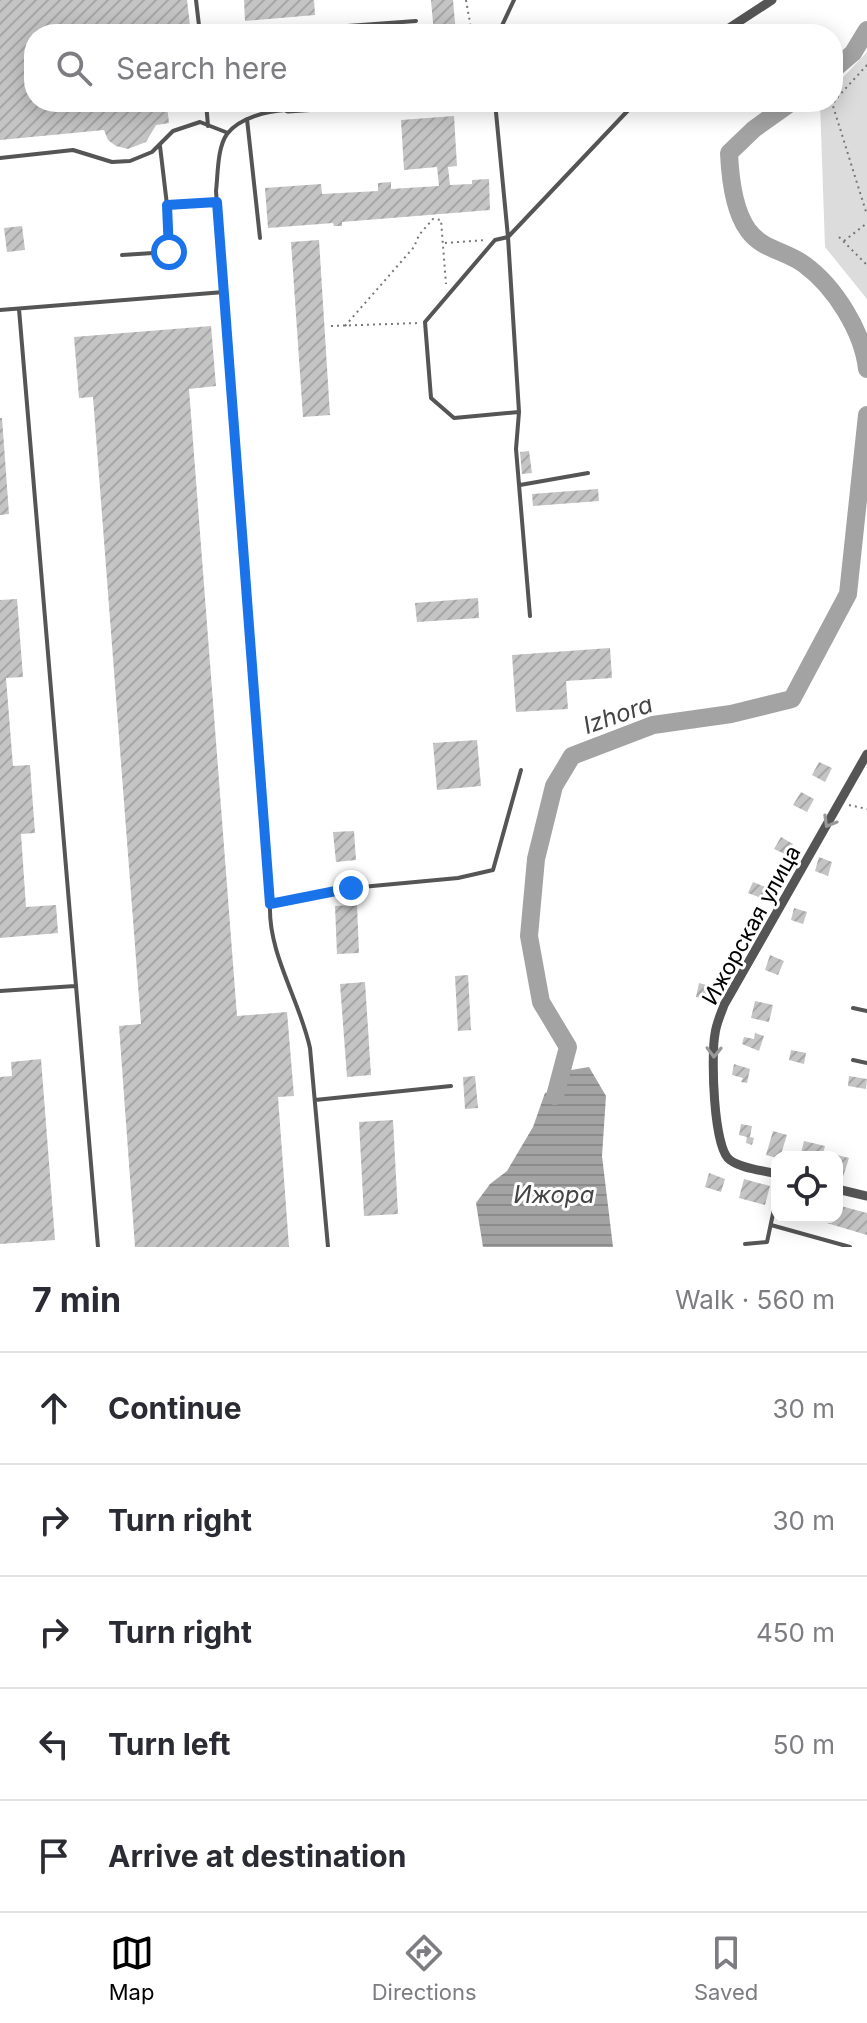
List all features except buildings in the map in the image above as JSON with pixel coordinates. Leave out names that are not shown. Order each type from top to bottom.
[{"type":"street","points":[[735,24],[772,0]]},
{"type":"street","name":"Ижорская улица","points":[[771,1173],[739,1165],[729,1160],[723,1152],[713,1053],[715,1032],[724,1005],[867,754]]},
{"type":"street","points":[[843,1190],[867,1196]]},
{"type":"lane","points":[[196,0],[199,24]]},
{"type":"lane","points":[[503,24],[514,0]]},
{"type":"lane","points":[[390,24],[416,21]]},
{"type":"lane","points":[[207,112],[208,126]]},
{"type":"lane","points":[[268,112],[247,119],[228,133],[219,166],[217,202],[270,904],[269,925],[277,957],[304,1019],[315,1100],[328,1247]]},
{"type":"lane","points":[[496,112],[508,237],[519,412],[516,449],[530,616]]},
{"type":"lane","points":[[519,412],[454,418],[431,398],[425,322],[495,240],[508,237],[627,112]]},
{"type":"lane","points":[[247,119],[260,238]]},
{"type":"lane","points":[[0,158],[73,150],[112,162],[130,161],[152,152],[173,131],[200,122],[228,133]]},
{"type":"lane","points":[[122,255],[169,252],[160,144]]},
{"type":"lane","points":[[167,205],[217,202]]},
{"type":"lane","points":[[0,310],[224,292]]},
{"type":"lane","points":[[19,309],[98,1247]]},
{"type":"lane","points":[[520,485],[588,473]]},
{"type":"lane","points":[[270,904],[351,888],[458,878],[493,870],[521,770]]},
{"type":"lane","points":[[0,991],[75,986]]},
{"type":"lane","points":[[853,1008],[867,1011]]},
{"type":"lane","points":[[853,1060],[867,1063]]},
{"type":"lane","points":[[315,1100],[451,1086]]},
{"type":"lane","points":[[745,1244],[767,1242],[771,1225],[850,1247]]},
{"type":"path","points":[[466,0],[470,24]]},
{"type":"path","points":[[843,91],[867,65]]},
{"type":"path","points":[[835,112],[867,215]]},
{"type":"path","points":[[861,195],[867,199]]},
{"type":"path","points":[[345,326],[414,247],[419,235],[433,219],[441,220],[447,296]]},
{"type":"path","points":[[844,241],[867,223]]},
{"type":"path","points":[[839,237],[867,265]]},
{"type":"path","points":[[443,243],[495,240]]},
{"type":"path","points":[[331,326],[425,322]]},
{"type":"path","points":[[840,803],[867,809]]},
{"type":"shaded area","points":[[867,52],[867,299],[825,247],[820,112],[843,112],[843,77]]},
{"type":"water","name":"Ижора","points":[[589,1067],[606,1096],[602,1156],[613,1247],[483,1247],[476,1203],[490,1184],[507,1171],[533,1127],[545,1093],[556,1089],[559,1072]]},
{"type":"waterway","name":"Izhora","points":[[843,62],[853,53],[867,30]]},
{"type":"waterway","name":"Izhora","points":[[778,112],[729,153],[736,203],[743,222],[754,237],[805,265],[827,285],[854,326],[867,369]]},
{"type":"waterway","name":"Izhora","points":[[555,1096],[568,1047],[541,1002],[529,936],[536,859],[554,786],[572,756],[653,725],[731,714],[792,699],[848,594],[867,415]]},
{"type":"route","points":[[169,252],[167,205],[217,202],[270,904],[351,888]]}]
